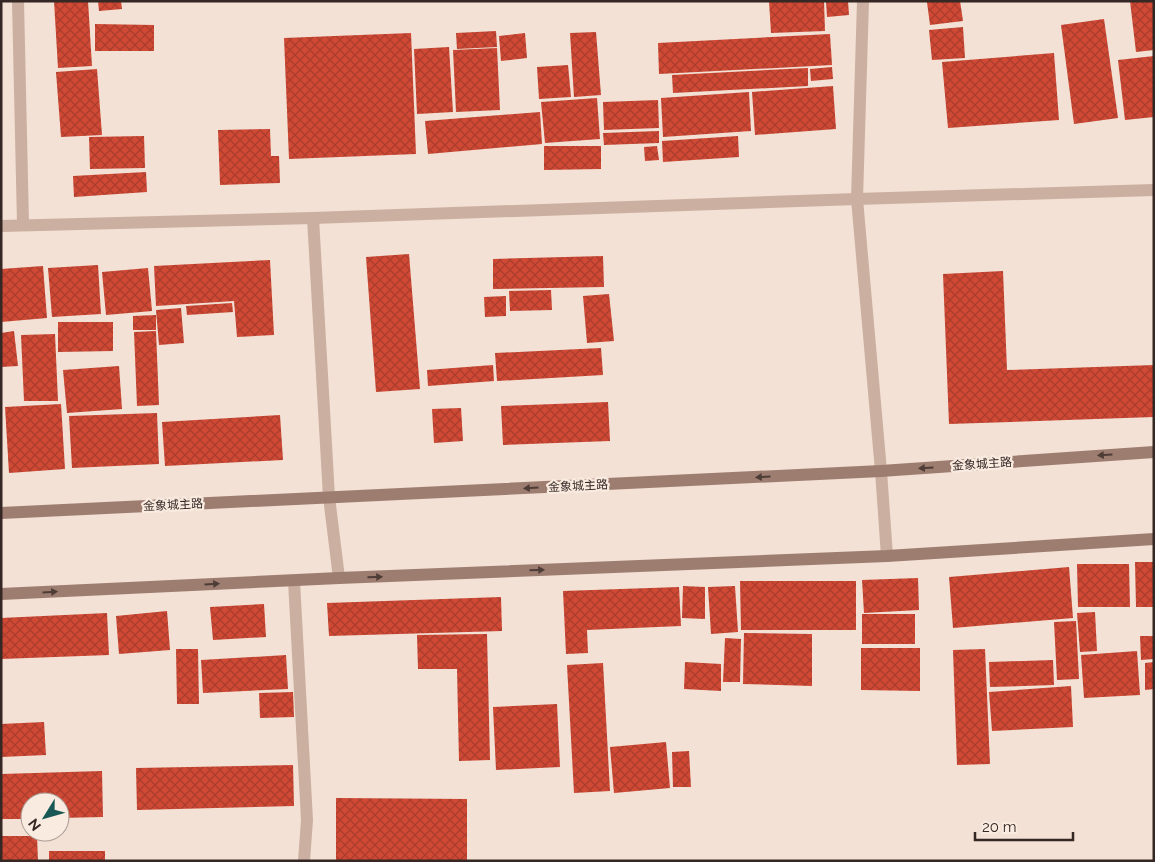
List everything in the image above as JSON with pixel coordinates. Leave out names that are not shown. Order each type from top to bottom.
[{"type":"main road","name":"金象城主路","points":[[1,513],[881,471],[1154,452]]},
{"type":"main road","points":[[1,594],[339,578],[887,556],[1154,539]]},
{"type":"street","points":[[18,1],[23,224]]},
{"type":"street","points":[[863,1],[857,199],[887,556]]},
{"type":"street","points":[[1,226],[313,218],[1154,190]]},
{"type":"street","points":[[313,218],[330,497],[339,578]]},
{"type":"street","points":[[294,580],[307,820],[304,861]]},
{"type":"building","points":[[54,1],[88,1],[92,66],[58,68]]},
{"type":"building","points":[[98,1],[121,1],[122,9],[99,11]]},
{"type":"building","points":[[769,1],[824,1],[825,31],[771,33]]},
{"type":"building","points":[[826,1],[848,1],[849,15],[827,17]]},
{"type":"building","points":[[960,1],[963,21],[930,25],[927,2]]},
{"type":"building","points":[[1130,1],[1154,1],[1154,50],[1136,52]]},
{"type":"building","points":[[1104,19],[1118,118],[1074,124],[1061,25]]},
{"type":"building","points":[[95,24],[154,25],[154,51],[95,51]]},
{"type":"building","points":[[963,27],[965,58],[932,60],[929,30]]},
{"type":"building","points":[[496,31],[497,47],[457,49],[456,33]]},
{"type":"building","points":[[596,32],[601,95],[574,97],[570,33]]},
{"type":"building","points":[[411,33],[416,154],[289,159],[284,38]]},
{"type":"building","points":[[525,33],[527,58],[501,61],[499,36]]},
{"type":"building","points":[[830,34],[832,65],[659,74],[658,43]]},
{"type":"building","points":[[449,47],[453,112],[417,114],[414,49]]},
{"type":"building","points":[[497,48],[500,110],[456,112],[453,50]]},
{"type":"building","points":[[1054,53],[1059,120],[948,128],[942,62]]},
{"type":"building","points":[[1154,56],[1154,117],[1125,120],[1118,60]]},
{"type":"building","points":[[568,65],[571,97],[539,99],[537,67]]},
{"type":"building","points":[[832,67],[833,79],[811,81],[810,69]]},
{"type":"building","points":[[808,68],[808,86],[673,93],[672,75]]},
{"type":"building","points":[[97,69],[102,135],[61,137],[56,72]]},
{"type":"building","points":[[833,86],[836,129],[755,135],[752,92]]},
{"type":"building","points":[[749,92],[751,131],[663,137],[661,98]]},
{"type":"building","points":[[597,98],[600,139],[545,143],[541,102]]},
{"type":"building","points":[[658,100],[659,128],[604,130],[603,102]]},
{"type":"building","points":[[540,112],[542,144],[428,154],[425,121]]},
{"type":"building","points":[[270,129],[271,156],[279,156],[280,183],[220,185],[218,130]]},
{"type":"building","points":[[659,131],[659,143],[604,145],[603,133]]},
{"type":"building","points":[[144,136],[145,168],[90,169],[89,137]]},
{"type":"building","points":[[738,136],[739,157],[663,162],[662,141]]},
{"type":"building","points":[[544,146],[601,146],[601,169],[544,170]]},
{"type":"building","points":[[657,146],[659,160],[645,161],[644,147]]},
{"type":"building","points":[[146,172],[147,192],[74,197],[73,176]]},
{"type":"building","points":[[409,254],[420,389],[376,392],[366,257]]},
{"type":"building","points":[[603,256],[604,287],[493,289],[493,259]]},
{"type":"building","points":[[270,260],[274,335],[237,337],[234,301],[156,306],[154,266]]},
{"type":"building","points":[[98,265],[101,314],[52,317],[48,268]]},
{"type":"building","points":[[43,266],[47,318],[1,322],[1,269]]},
{"type":"building","points":[[148,268],[152,311],[106,315],[102,272]]},
{"type":"building","points":[[1003,271],[1007,370],[1154,365],[1154,417],[949,424],[943,274]]},
{"type":"building","points":[[551,290],[552,310],[510,311],[509,291]]},
{"type":"building","points":[[609,294],[614,341],[587,343],[583,296]]},
{"type":"building","points":[[506,296],[506,316],[485,317],[484,297]]},
{"type":"building","points":[[232,303],[233,312],[187,315],[186,306]]},
{"type":"building","points":[[181,308],[184,343],[159,345],[156,310]]},
{"type":"building","points":[[156,315],[156,330],[133,330],[133,316]]},
{"type":"building","points":[[58,322],[113,322],[113,351],[58,352]]},
{"type":"building","points":[[14,331],[18,366],[1,367],[1,333]]},
{"type":"building","points":[[156,331],[159,405],[137,406],[134,332]]},
{"type":"building","points":[[55,334],[58,401],[24,401],[21,335]]},
{"type":"building","points":[[601,348],[603,375],[497,381],[495,353]]},
{"type":"building","points":[[493,365],[494,381],[428,386],[427,370]]},
{"type":"building","points":[[119,366],[122,409],[67,413],[63,370]]},
{"type":"building","points":[[608,402],[610,441],[503,445],[501,406]]},
{"type":"building","points":[[61,404],[65,469],[9,473],[5,407]]},
{"type":"building","points":[[461,408],[463,441],[434,443],[432,409]]},
{"type":"building","points":[[157,413],[159,464],[72,468],[69,416]]},
{"type":"building","points":[[280,415],[283,460],[165,466],[162,422]]},
{"type":"building","points":[[1135,562],[1154,562],[1154,607],[1136,607]]},
{"type":"building","points":[[1077,564],[1129,564],[1130,607],[1078,607]]},
{"type":"building","points":[[1069,567],[1073,618],[953,628],[949,577]]},
{"type":"building","points":[[918,578],[919,610],[864,613],[862,580]]},
{"type":"building","points":[[740,581],[856,581],[856,630],[741,630]]},
{"type":"building","points":[[683,586],[705,587],[705,619],[682,618]]},
{"type":"building","points":[[735,586],[738,632],[711,634],[708,587]]},
{"type":"building","points":[[679,587],[681,626],[587,630],[588,653],[566,654],[563,591]]},
{"type":"building","points":[[501,597],[502,631],[329,636],[327,603]]},
{"type":"building","points":[[264,604],[266,637],[213,640],[210,607]]},
{"type":"building","points":[[167,611],[170,650],[119,654],[116,616]]},
{"type":"building","points":[[1095,612],[1097,651],[1080,652],[1077,613]]},
{"type":"building","points":[[107,613],[109,655],[1,659],[1,618]]},
{"type":"building","points":[[862,614],[915,614],[915,644],[862,644]]},
{"type":"building","points":[[1076,621],[1079,679],[1057,680],[1054,622]]},
{"type":"building","points":[[744,633],[812,634],[812,686],[743,684]]},
{"type":"building","points":[[487,634],[490,760],[459,761],[457,669],[418,669],[417,635]]},
{"type":"building","points":[[1140,636],[1154,636],[1154,659],[1141,660]]},
{"type":"building","points":[[725,638],[741,639],[740,682],[723,682]]},
{"type":"building","points":[[861,648],[920,648],[920,691],[861,690]]},
{"type":"building","points":[[176,649],[198,649],[199,704],[177,704]]},
{"type":"building","points":[[985,649],[990,764],[957,765],[953,650]]},
{"type":"building","points":[[1137,651],[1140,695],[1084,698],[1081,655]]},
{"type":"building","points":[[286,655],[288,689],[203,693],[201,660]]},
{"type":"building","points":[[1053,660],[1054,685],[990,687],[989,662]]},
{"type":"building","points":[[685,662],[721,664],[721,691],[684,689]]},
{"type":"building","points":[[1154,662],[1154,689],[1145,690],[1145,663]]},
{"type":"building","points":[[603,663],[610,791],[574,793],[567,665]]},
{"type":"building","points":[[1071,686],[1073,727],[992,731],[989,692]]},
{"type":"building","points":[[293,692],[294,717],[260,718],[259,693]]},
{"type":"building","points":[[557,704],[560,767],[496,770],[493,707]]},
{"type":"building","points":[[44,722],[46,755],[1,757],[1,724]]},
{"type":"building","points":[[666,742],[670,788],[614,793],[610,747]]},
{"type":"building","points":[[689,751],[691,787],[673,787],[672,752]]},
{"type":"building","points":[[293,765],[294,806],[137,810],[136,768]]},
{"type":"building","points":[[102,771],[103,817],[70,818],[70,792],[20,792],[20,819],[1,819],[1,774]]},
{"type":"building","points":[[336,798],[467,799],[467,861],[336,861]]},
{"type":"building","points":[[1,836],[20,836],[20,842],[37,842],[38,861],[1,861]]},
{"type":"building","points":[[49,851],[105,851],[105,861],[49,861]]}]
